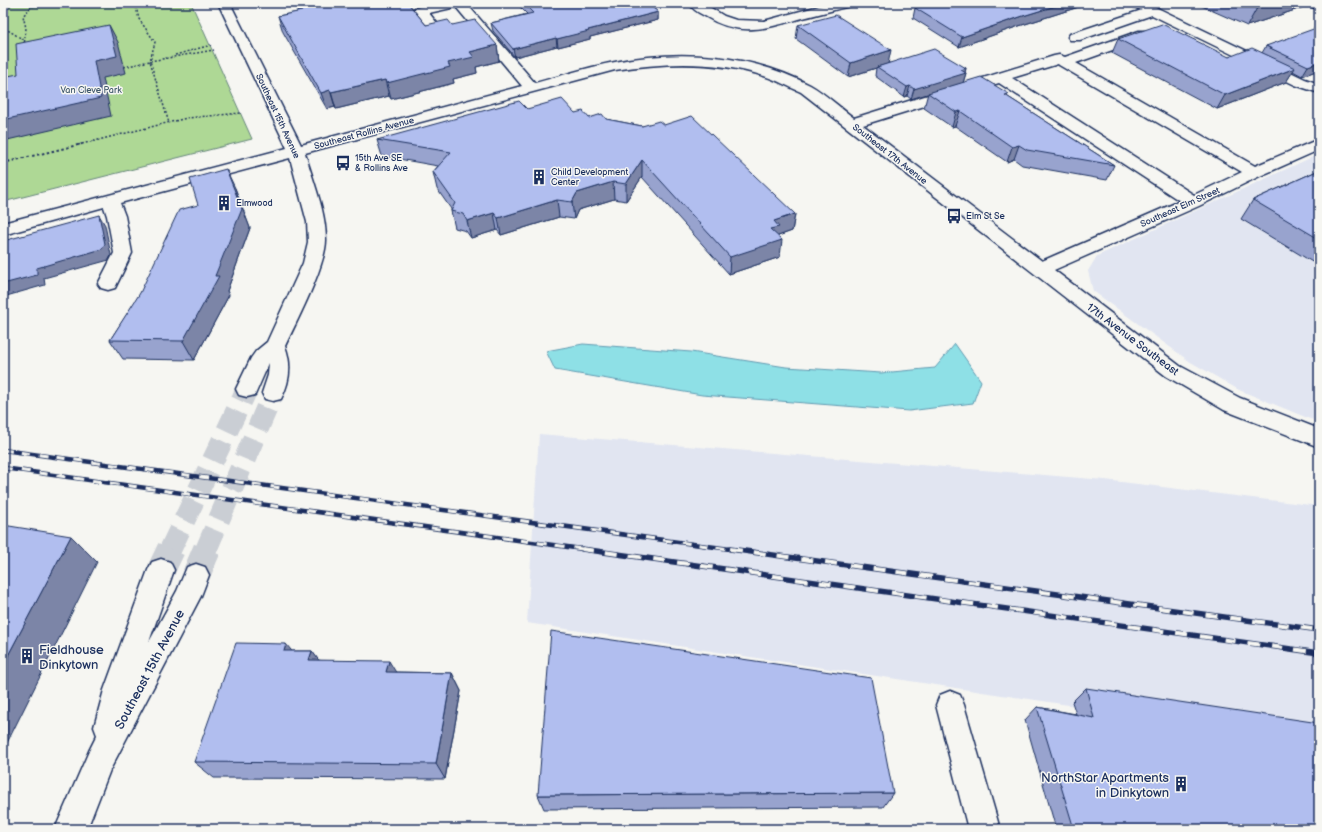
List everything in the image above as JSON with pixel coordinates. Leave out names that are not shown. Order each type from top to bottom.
[{"type":"street","name":"Southeast 15th Avenue","points":[[224,3],[296,151],[316,222],[317,242],[312,263],[275,346],[263,356],[247,389]]},
{"type":"street","points":[[437,32],[420,12],[457,3],[532,88]]},
{"type":"street","points":[[695,3],[710,15],[735,24],[764,25],[845,3]]},
{"type":"street","points":[[1137,3],[1300,82],[1319,89]]},
{"type":"street","points":[[1314,3],[1319,5]]},
{"type":"street","points":[[1075,37],[1153,11]]},
{"type":"street","points":[[1064,62],[1152,32]]},
{"type":"street","name":"Southeast Rollins Avenue","points":[[3,230],[614,66],[646,60],[698,58],[728,62]]},
{"type":"street","points":[[852,124],[1059,59],[1254,172]]},
{"type":"street","name":"Southeast 17th Avenue","points":[[728,62],[765,71],[806,89],[1040,269]]},
{"type":"street","points":[[1000,77],[1194,202]]},
{"type":"street","name":"Southeast Elm Street","points":[[1040,269],[1194,202],[1254,172],[1319,144]]},
{"type":"street","points":[[108,284],[123,253],[116,216],[110,201]]},
{"type":"street","name":"17th Avenue Southeast","points":[[1040,269],[1173,371],[1232,404],[1319,438]]},
{"type":"street","points":[[273,393],[280,372],[280,363],[275,346]]},
{"type":"street","name":"Southeast 15th Avenue","points":[[100,762],[118,690],[161,570]]},
{"type":"street","name":"Southeast 15th Avenue","points":[[71,829],[100,762],[188,596],[196,575]]},
{"type":"street","points":[[950,705],[984,829]]},
{"type":"path","points":[[3,10],[15,3]]},
{"type":"path","points":[[24,46],[27,25],[23,16],[32,8],[41,3]]},
{"type":"path","points":[[135,3],[135,11],[155,42],[150,61],[169,123]]},
{"type":"path","points":[[3,20],[6,29],[24,40]]},
{"type":"path","points":[[124,67],[211,45]]},
{"type":"path","points":[[170,56],[187,55],[214,50]]},
{"type":"path","points":[[3,163],[187,118],[241,113]]},
{"type":"shaded area","points":[[1319,154],[1319,421],[1310,419],[1239,390],[1189,361],[1093,291],[1088,271],[1097,256]]},
{"type":"shaded area","points":[[539,434],[1105,480],[1319,506],[1319,743],[527,623]]},
{"type":"green space","name":"Van Cleve Park","points":[[3,3],[191,3],[252,139],[3,202]]},
{"type":"water","points":[[583,344],[691,352],[786,367],[881,373],[935,368],[955,344],[981,381],[973,403],[909,411],[702,395],[555,370],[546,351]]},
{"type":"building","points":[[297,3],[408,3],[426,25],[448,20],[452,25],[475,20],[497,45],[470,52],[474,57],[448,63],[450,67],[387,83],[385,80],[321,93],[278,16],[302,11]]},
{"type":"building","points":[[523,3],[647,3],[658,12],[588,30],[589,31],[513,49],[491,23],[533,13]]},
{"type":"building","points":[[933,3],[1065,3],[962,37],[915,8]]},
{"type":"building","points":[[1245,3],[1271,3],[1257,8]]},
{"type":"building","points":[[836,15],[891,50],[851,63],[798,25]]},
{"type":"building","points":[[1162,24],[1229,57],[1252,48],[1295,68],[1225,95],[1118,39]]},
{"type":"building","points":[[109,25],[117,56],[94,61],[101,98],[3,120],[3,77],[18,74],[16,44]]},
{"type":"building","points":[[1319,27],[1319,62],[1308,66],[1266,46]]},
{"type":"building","points":[[934,49],[966,68],[961,70],[966,73],[914,89],[910,86],[907,87],[877,67]]},
{"type":"building","points":[[981,77],[1009,94],[1005,95],[1114,165],[1027,150],[1019,145],[1012,147],[960,111],[956,112],[928,93]]},
{"type":"building","points":[[562,99],[575,113],[583,111],[589,118],[602,114],[606,119],[642,126],[659,121],[664,125],[692,116],[795,214],[774,221],[779,227],[770,229],[782,240],[730,257],[642,160],[626,184],[613,182],[577,193],[572,202],[557,200],[498,218],[494,213],[467,221],[463,214],[451,211],[455,203],[433,172],[451,152],[377,140],[519,101],[527,109]]},
{"type":"building","points":[[226,169],[242,209],[215,276],[219,276],[183,341],[110,340],[140,293],[179,210],[198,205],[190,179]]},
{"type":"building","points":[[1319,170],[1319,239],[1253,200]]},
{"type":"building","points":[[99,215],[105,244],[102,249],[37,268],[37,275],[3,284],[3,241]]},
{"type":"building","points":[[3,525],[71,536],[3,665]]},
{"type":"building","points":[[551,631],[871,678],[893,793],[538,795]]},
{"type":"building","points":[[236,643],[286,644],[284,651],[312,651],[309,660],[389,661],[386,672],[452,673],[436,764],[194,762]]},
{"type":"building","name":"NorthStar Apartments in Dinkytown","points":[[1086,688],[1319,723],[1319,829],[1074,829],[1037,707],[1094,718]]},
{"type":"tunnel","points":[[170,550],[247,389]]},
{"type":"tunnel","points":[[206,550],[273,393]]},
{"type":"tunnel","points":[[161,570],[171,549]]},
{"type":"tunnel","points":[[196,575],[207,549]]},
{"type":"railway","points":[[3,450],[737,550]]},
{"type":"railway","points":[[3,468],[589,550]]},
{"type":"railway","points":[[582,549],[1319,653]]},
{"type":"railway","points":[[730,549],[1319,630]]},
{"type":"place","name":"15th Ave SE & Rollins Ave","points":[[343,163]]},
{"type":"place","name":"Child Development Center","points":[[539,177]]},
{"type":"place","name":"Elmwood","points":[[224,203]]},
{"type":"place","name":"Elm St Se","points":[[954,216]]},
{"type":"place","name":"Fieldhouse Dinkytown","points":[[27,656]]},
{"type":"place","name":"NorthStar Apartments in Dinkytown","points":[[1181,784]]}]
